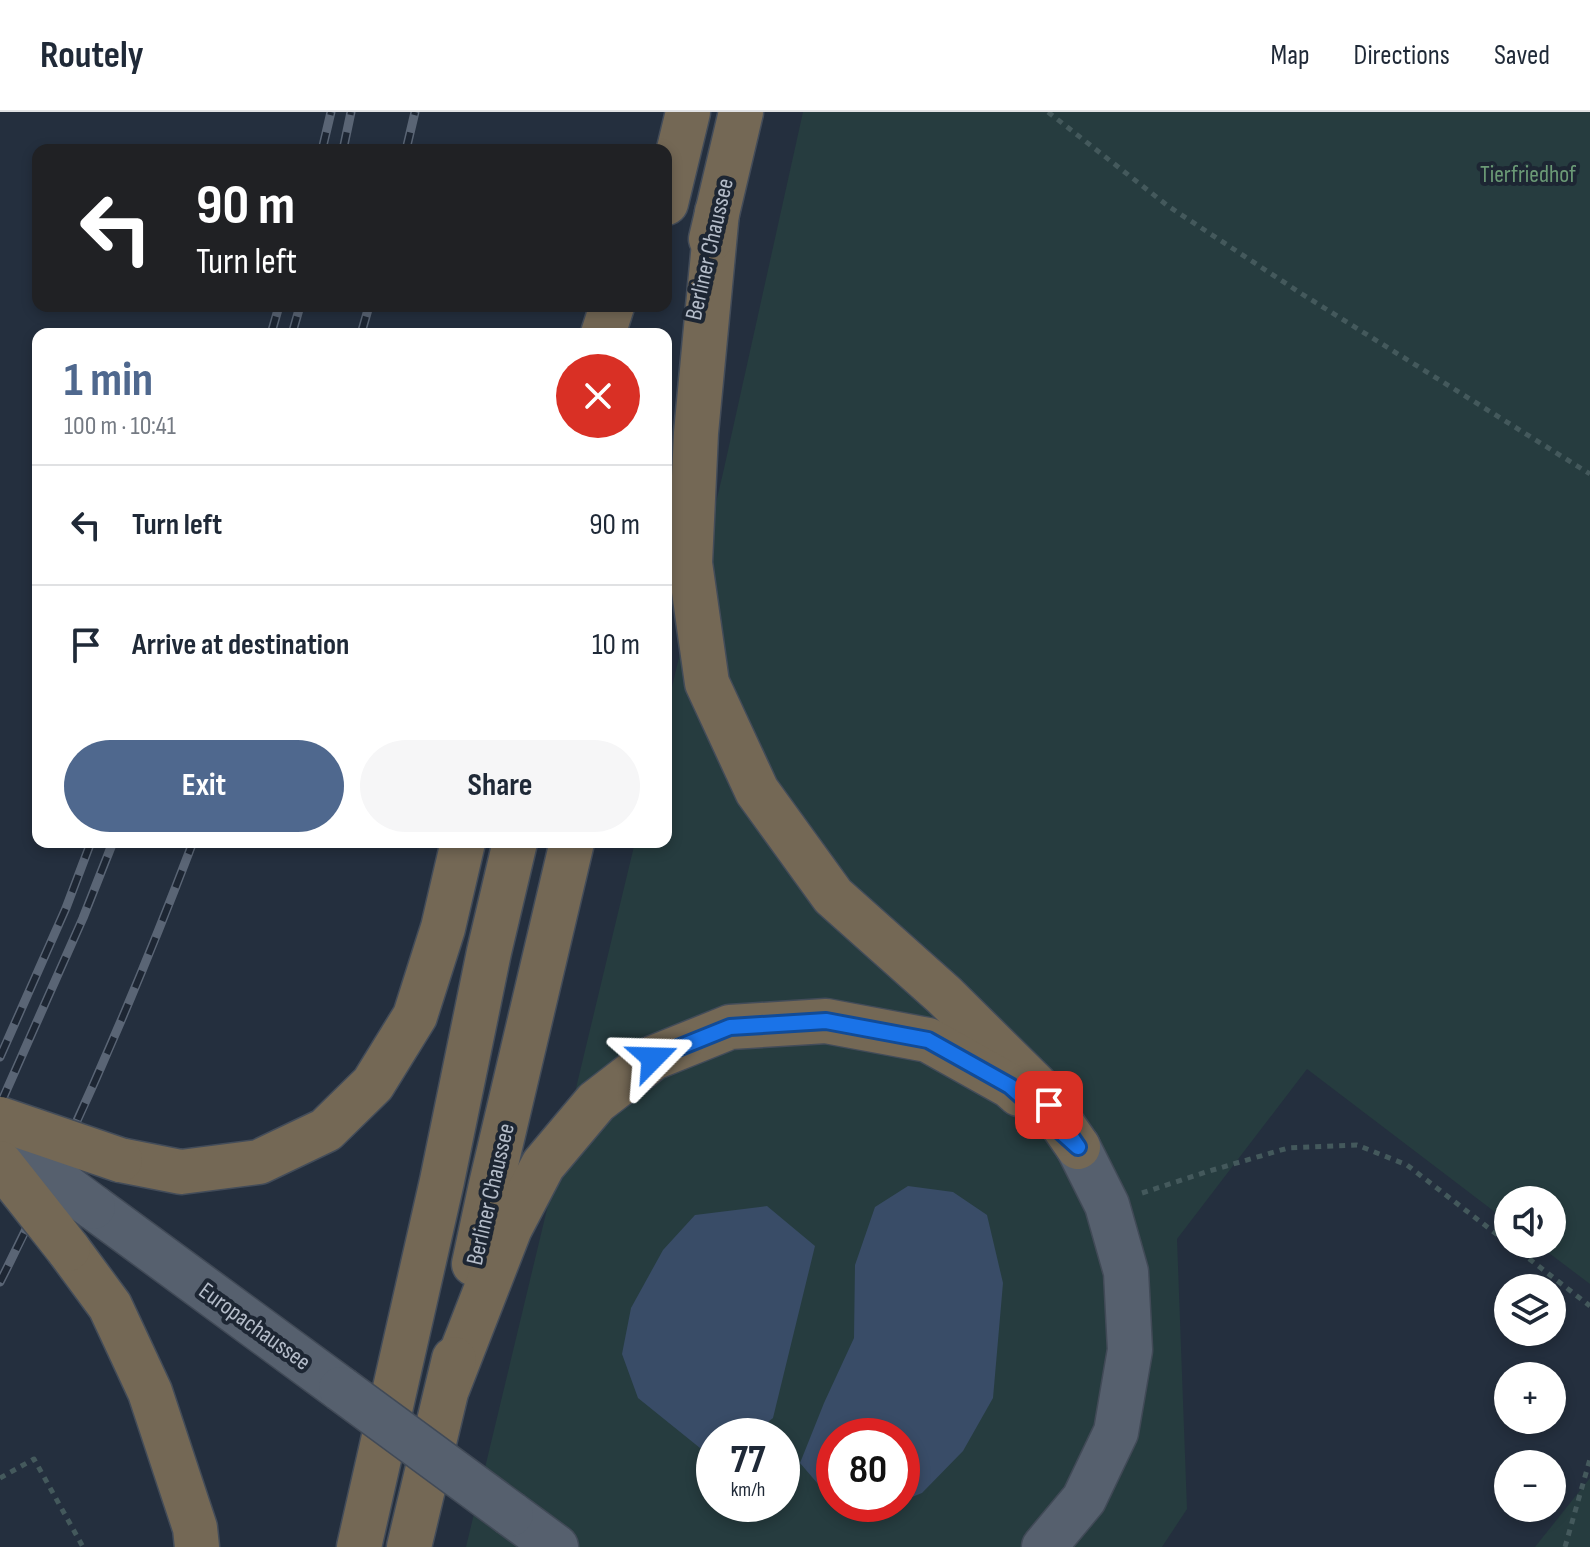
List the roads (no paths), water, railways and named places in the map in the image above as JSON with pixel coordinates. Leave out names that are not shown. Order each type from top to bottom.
[{"type":"highway","name":"Berliner Chaussee","points":[[672,406],[741,112]]},
{"type":"highway","points":[[672,154],[686,118]]},
{"type":"highway","points":[[672,178],[686,118]]},
{"type":"highway","points":[[717,212],[696,433],[690,563],[707,683],[757,791],[833,896],[944,995],[1035,1085],[1078,1147]]},
{"type":"highway","points":[[0,1119],[120,1160],[181,1172],[259,1162],[326,1130],[373,1084],[415,1016],[443,928],[462,848]]},
{"type":"highway","name":"Berliner Chaussee","points":[[359,1547],[514,848]]},
{"type":"highway","name":"Berliner Chaussee","points":[[409,1547],[571,848]]},
{"type":"highway","points":[[448,1387],[510,1228],[543,1165],[596,1102],[653,1058],[730,1027],[826,1021],[928,1040],[1010,1086],[1078,1147]]},
{"type":"highway","points":[[0,1163],[110,1306],[150,1392],[195,1528],[197,1547]]},
{"type":"main road","name":"Europachaussee","points":[[0,1138],[556,1547]]},
{"type":"main road","points":[[1044,1547],[1084,1499],[1116,1432],[1130,1350],[1126,1272],[1107,1205],[1078,1147]]},
{"type":"water","points":[[908,1186],[953,1192],[987,1215],[1003,1283],[993,1398],[963,1451],[920,1494],[920,1418],[818,1418],[854,1338],[855,1265],[875,1207]]},
{"type":"water","points":[[767,1206],[815,1246],[773,1418],[696,1418],[696,1445],[638,1398],[622,1354],[631,1308],[663,1250],[695,1215]]},
{"type":"water","points":[[816,1423],[816,1482],[800,1463]]},
{"type":"railway","points":[[323,144],[331,112]]},
{"type":"railway","points":[[344,144],[351,112]]},
{"type":"railway","points":[[407,144],[415,112]]},
{"type":"railway","points":[[273,328],[277,312]]},
{"type":"railway","points":[[294,328],[298,312]]},
{"type":"railway","points":[[363,328],[367,312]]},
{"type":"railway","points":[[0,1057],[66,908],[89,848]]},
{"type":"railway","points":[[0,1105],[111,848]]},
{"type":"railway","points":[[0,1282],[102,1065],[191,848]]},
{"type":"park label","name":"Tierfriedhof","points":[[1528,174]]}]
